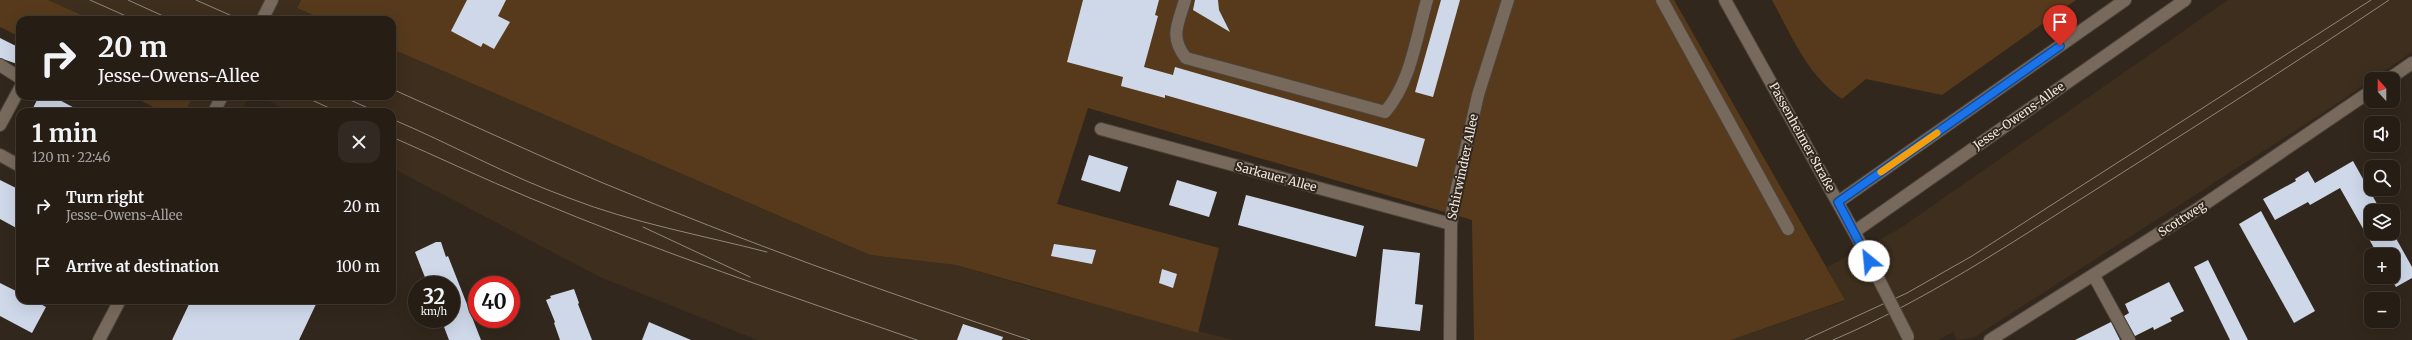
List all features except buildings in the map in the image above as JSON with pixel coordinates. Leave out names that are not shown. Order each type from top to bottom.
[{"type":"street","points":[[264,16],[272,0]]},
{"type":"street","points":[[1185,0],[1177,26],[1176,46],[1186,58],[1385,112],[1397,98],[1404,83],[1427,0]]},
{"type":"street","name":"Schirwindter Allee","points":[[1450,340],[1451,224],[1453,206],[1478,95],[1508,0]]},
{"type":"street","points":[[1662,0],[1788,229]]},
{"type":"street","name":"Passenheimer Straße","points":[[1725,0],[1838,202],[1910,340]]},
{"type":"street","points":[[1838,202],[2125,0]]},
{"type":"street","name":"Jesse-Owens-Allee","points":[[1854,232],[2185,0]]},
{"type":"street","points":[[2399,72],[2412,63]]},
{"type":"street","points":[[0,65],[16,75]]},
{"type":"street","points":[[0,125],[16,95]]},
{"type":"street","name":"Scottweg","points":[[1990,340],[2094,276],[2273,159],[2364,96]]},
{"type":"street","name":"Sarkauer Allee","points":[[1101,129],[1451,224]]},
{"type":"street","points":[[0,155],[16,164]]},
{"type":"street","points":[[2094,276],[2129,340]]},
{"type":"street","points":[[99,340],[118,304]]},
{"type":"shaded area","points":[[0,0],[48,0],[84,16],[16,16],[16,35],[0,27]]},
{"type":"shaded area","points":[[48,0],[301,0],[297,8],[315,16],[84,16]]},
{"type":"shaded area","points":[[301,0],[1674,0],[1845,300],[1731,340],[1474,340],[1472,220],[1088,108],[1057,204],[1219,248],[1198,333],[956,265],[870,255],[396,51],[396,16],[315,16],[297,8]]},
{"type":"shaded area","points":[[1772,0],[2076,0],[1942,95],[1866,79],[1842,99],[1819,79],[1810,67],[1801,54]]},
{"type":"shaded area","points":[[2228,0],[2412,0],[2412,52],[2383,72],[2364,72],[2364,85],[2341,101],[1973,338],[1957,340],[1953,332],[1938,340],[1731,340],[1844,301],[1827,267],[1899,229]]},
{"type":"shaded area","points":[[396,51],[870,255],[956,265],[1031,287],[1233,340],[757,340],[600,277],[396,170],[396,108],[282,108],[267,100],[396,100]]},
{"type":"shaded area","points":[[140,100],[191,100],[187,108],[155,108]]},
{"type":"shaded area","points":[[191,100],[248,100],[243,108],[187,108]]},
{"type":"tram line","points":[[90,0],[126,16]]},
{"type":"tram line","points":[[128,0],[163,16]]},
{"type":"tram line","points":[[196,0],[232,16]]},
{"type":"tram line","points":[[1805,340],[1907,293],[1972,256],[2371,0]]},
{"type":"tram line","points":[[1833,340],[1900,308],[1966,271],[2241,97],[2389,0]]},
{"type":"tram line","points":[[396,91],[576,172],[762,246],[922,304],[1030,340]]},
{"type":"tram line","points":[[312,100],[329,108]]},
{"type":"tram line","points":[[350,100],[368,108]]},
{"type":"tram line","points":[[396,121],[524,180],[593,207],[642,222],[767,252]]},
{"type":"tram line","points":[[396,139],[513,191],[626,236],[722,272],[917,340]]},
{"type":"tram line","points":[[643,227],[750,277]]},
{"type":"slow traffic","points":[[1881,172],[1937,133]]},
{"type":"route","points":[[1869,261],[1838,202],[2060,46]]}]
